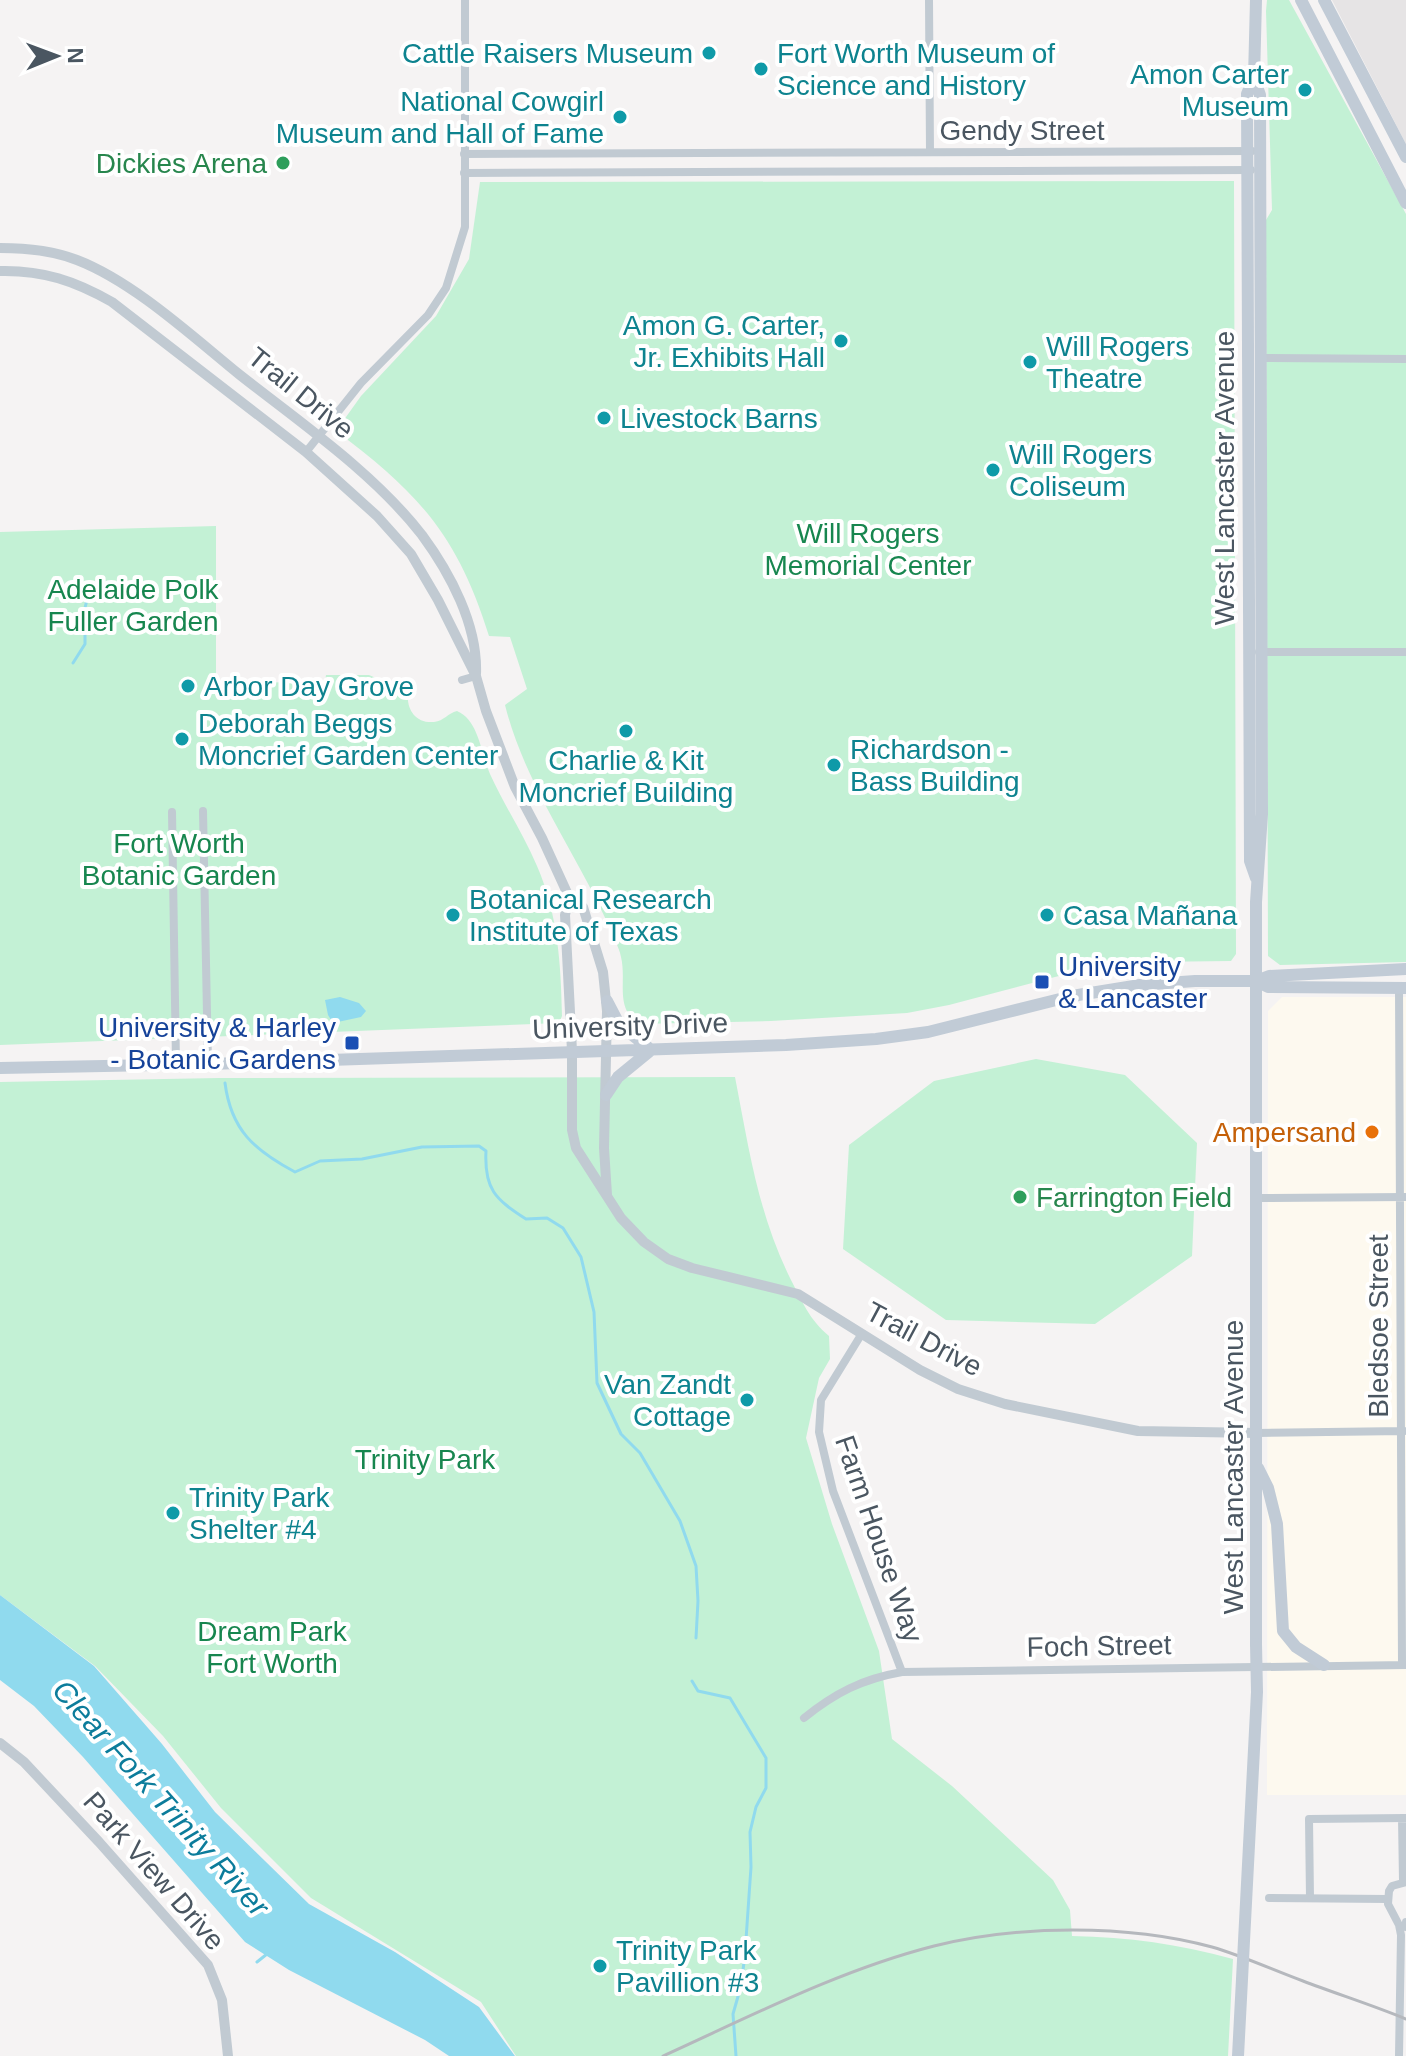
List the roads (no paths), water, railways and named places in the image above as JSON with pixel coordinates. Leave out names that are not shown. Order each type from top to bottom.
[{"type":"main road","points":[[1301,0],[1406,203]]},
{"type":"main road","points":[[1324,0],[1406,157]]},
{"type":"main road","name":"West Lancaster Avenue","points":[[1238,2056],[1256,1706],[1256,878],[1250,861],[1247,358],[1254,151],[1247,94],[1254,78],[1254,3]]},
{"type":"main road","name":"West Lancaster Avenue","points":[[1254,170],[1261,358],[1262,652],[1262,814],[1259,872],[1256,878]]},
{"type":"main road","name":"University Drive","points":[[0,1068],[651,1050],[876,1039],[928,1032],[1072,996],[1140,985],[1256,981],[1269,976],[1406,969]]},
{"type":"main road","name":"University Drive","points":[[1256,981],[1268,987],[1404,986]]},
{"type":"main road","points":[[606,1095],[618,1077],[651,1050],[619,1024],[607,1001]]},
{"type":"main road","points":[[1257,1466],[1268,1488],[1277,1524],[1283,1631],[1296,1647],[1324,1665]]},
{"type":"street","points":[[306,452],[361,383],[428,315],[446,288],[465,227],[465,0]]},
{"type":"street","points":[[929,0],[930,152]]},
{"type":"street","name":"Gendy Street","points":[[464,154],[1254,151]]},
{"type":"street","points":[[1041,152],[1041,171]]},
{"type":"street","points":[[832,153],[832,171]]},
{"type":"street","name":"Gendy Street","points":[[464,173],[1254,170]]},
{"type":"street","name":"Trail Drive","points":[[0,248],[21,248],[75,259],[109,275],[191,336],[387,496],[438,558],[460,601],[470,635],[476,676]]},
{"type":"street","name":"Trail Drive","points":[[0,271],[41,273],[84,286],[112,302],[306,452],[377,516],[411,554],[476,676],[507,769],[569,897],[583,907],[603,972],[607,1001],[604,1171],[607,1195]]},
{"type":"street","points":[[1247,358],[1406,359]]},
{"type":"street","points":[[1248,652],[1406,652]]},
{"type":"street","points":[[462,680],[476,676]]},
{"type":"street","points":[[203,811],[208,1064]]},
{"type":"street","points":[[172,812],[176,1064]]},
{"type":"street","name":"Trail Drive","points":[[569,897],[565,915],[574,1139],[576,1148],[621,1218],[644,1242],[668,1259],[705,1272],[798,1294],[920,1370],[958,1389],[1005,1404],[1138,1431],[1257,1433]]},
{"type":"street","name":"Bledsoe Street","points":[[1404,986],[1404,1665]]},
{"type":"street","points":[[1258,1198],[1403,1197]]},
{"type":"street","name":"Farm House Way","points":[[861,1335],[821,1400],[819,1432],[833,1491],[902,1672]]},
{"type":"street","points":[[1257,1433],[1403,1430]]},
{"type":"street","name":"Foch Street","points":[[804,1718],[842,1690],[867,1679],[902,1672],[1404,1665]]},
{"type":"street","name":"Park View Drive","points":[[0,1743],[24,1762],[99,1842],[208,1965],[222,2000],[228,2056]]},
{"type":"street","points":[[1310,1898],[1309,1819],[1404,1818],[1404,1881],[1392,1886],[1387,1899],[1401,1935],[1398,1959],[1399,2056]]},
{"type":"street","points":[[1269,1898],[1387,1899]]},
{"type":"street","points":[[1392,1909],[1406,1914]]},
{"type":"water","points":[[340,997],[359,1003],[366,1011],[361,1017],[333,1023],[325,1000]]},
{"type":"water","name":"Clear Fork Trinity River","points":[[0,1595],[94,1666],[162,1744],[215,1812],[309,1904],[395,1952],[479,2007],[515,2056],[449,2056],[425,2040],[289,1970],[245,1942],[83,1757],[34,1706],[0,1680]]},
{"type":"waterway","points":[[73,663],[85,644],[85,608],[90,587]]},
{"type":"waterway","points":[[225,1083],[233,1114],[247,1137],[256,1147],[295,1172],[320,1161],[362,1159],[422,1147],[479,1146],[486,1151],[487,1175],[499,1199],[526,1219],[547,1218],[563,1228],[581,1257],[594,1312],[597,1383],[621,1434],[640,1453],[680,1521],[696,1566],[696,1638]]},
{"type":"waterway","points":[[692,1681],[698,1691],[730,1698],[766,1758],[766,1788],[756,1807],[750,1832],[751,1867],[745,1954],[733,2014],[736,2056]]},
{"type":"waterway","points":[[257,1962],[267,1954]]},
{"type":"railway","points":[[663,2056],[796,1995],[899,1956],[967,1939],[1037,1931],[1109,1931],[1179,1939],[1235,1955],[1406,2019]]},
{"type":"place","name":"Cattle Raisers Museum","points":[[709,53]]},
{"type":"place","name":"Fort Worth Museum of Science and History","points":[[761,69]]},
{"type":"place","name":"Amon Carter Museum","points":[[1305,90]]},
{"type":"place","name":"National Cowgirl Museum and Hall of Fame","points":[[620,117]]},
{"type":"place","name":"Dickies Arena","points":[[283,163]]},
{"type":"place","name":"Amon G. Carter, Jr. Exhibits Hall","points":[[841,341]]},
{"type":"place","name":"Will Rogers Theatre","points":[[1030,362]]},
{"type":"place","name":"Livestock Barns","points":[[604,418]]},
{"type":"place","name":"Will Rogers Coliseum","points":[[993,470]]},
{"type":"place","name":"Arbor Day Grove","points":[[188,686]]},
{"type":"place","name":"Charlie & Kit Moncrief Building","points":[[626,731]]},
{"type":"place","name":"Deborah Beggs Moncrief Garden Center","points":[[182,739]]},
{"type":"place","name":"Richardson - Bass Building","points":[[834,765]]},
{"type":"place","name":"Botanical Research Institute of Texas","points":[[453,915]]},
{"type":"place","name":"Casa Mañana","points":[[1047,915]]},
{"type":"place","name":"University & Lancaster","points":[[1042,982]]},
{"type":"place","name":"University & Harley - Botanic Gardens","points":[[352,1043]]},
{"type":"place","name":"Ampersand","points":[[1372,1132]]},
{"type":"place","name":"Farrington Field","points":[[1020,1197]]},
{"type":"place","name":"Van Zandt Cottage","points":[[747,1400]]},
{"type":"place","name":"Trinity Park Shelter #4","points":[[173,1513]]},
{"type":"place","name":"Trinity Park Pavillion #3","points":[[600,1966]]},
{"type":"park label","name":"Will Rogers Memorial Center","points":[[868,549]]},
{"type":"park label","name":"Adelaide Polk Fuller Garden","points":[[133,605]]},
{"type":"park label","name":"Fort Worth Botanic Garden","points":[[179,859]]},
{"type":"park label","name":"Trinity Park","points":[[425,1459]]},
{"type":"park label","name":"Dream Park Fort Worth","points":[[272,1647]]}]
